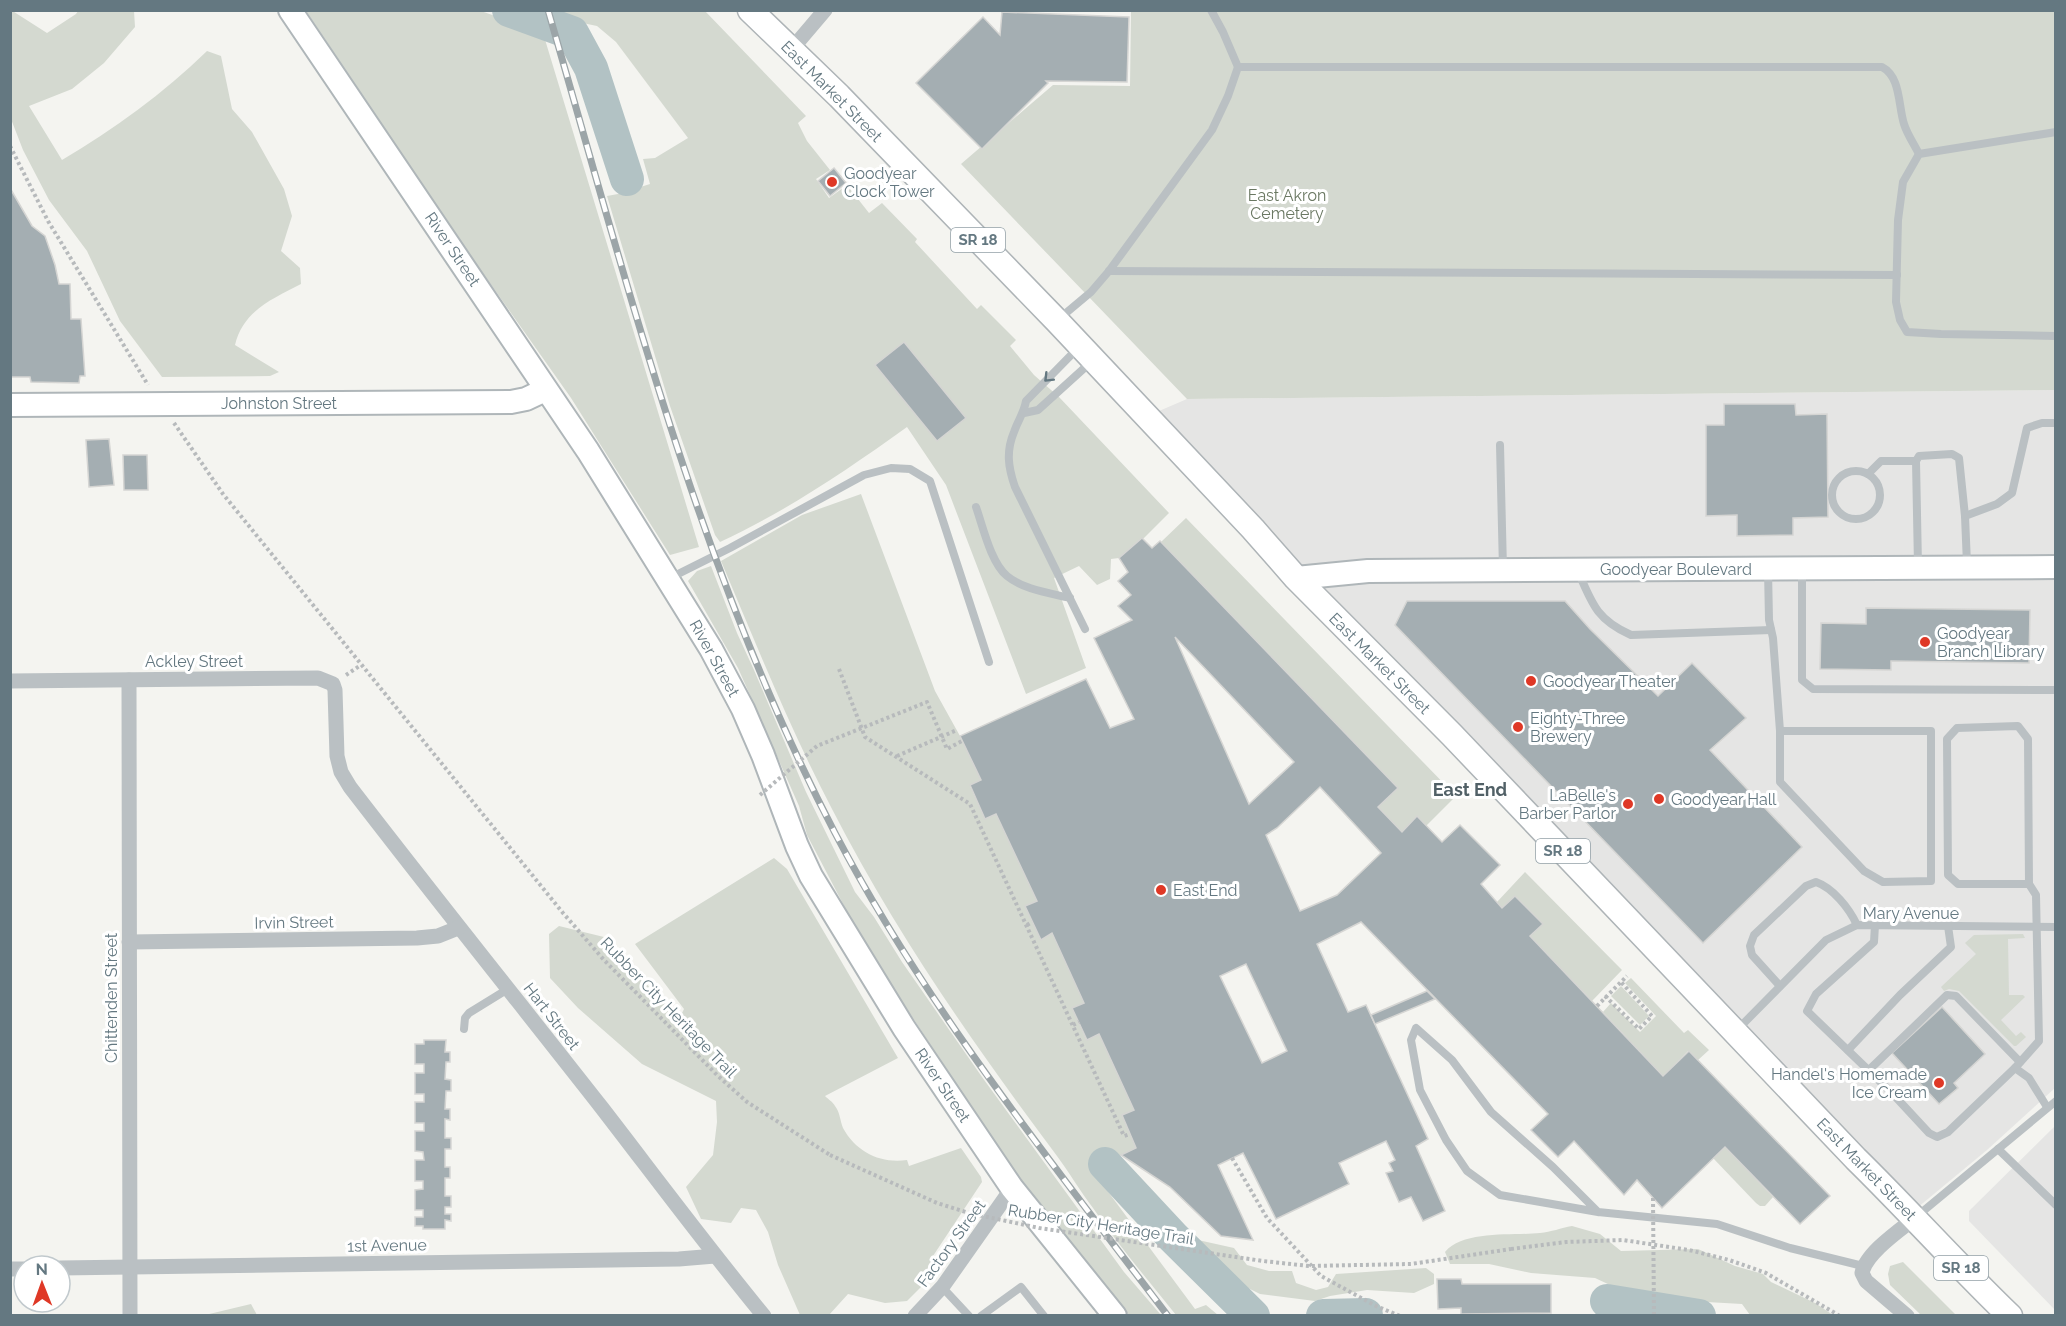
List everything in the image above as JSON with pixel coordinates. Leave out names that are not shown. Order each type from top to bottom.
[{"type":"main road","name":"East Market Street","points":[[750,10],[839,96],[1057,321],[1296,578],[1452,735],[1856,1159],[2010,1316]]},
{"type":"street","name":"River Street","points":[[290,10],[505,325],[545,390],[588,451],[711,648],[743,709],[763,755],[796,846],[811,876],[904,1028],[1012,1188],[1115,1316]]},
{"type":"street","points":[[791,50],[825,10]]},
{"type":"street","name":"Johnston Street","points":[[10,405],[511,402],[526,399],[545,390]]},
{"type":"street","name":"Goodyear Boulevard","points":[[1296,578],[1368,572],[1503,570],[2055,567]]},
{"type":"street","name":"Ackley Street","points":[[10,681],[318,678],[333,684],[337,728]]},
{"type":"street","name":"Chittenden Street","points":[[129,680],[130,1316]]},
{"type":"street","name":"Hart Street","points":[[337,728],[337,756],[345,779],[458,928],[764,1316]]},
{"type":"street","name":"Irvin Street","points":[[129,942],[417,938],[438,936],[458,928]]},
{"type":"street","name":"Factory Street","points":[[915,1316],[942,1287],[1012,1188]]},
{"type":"street","points":[[1907,1316],[1866,1281],[1862,1273],[1863,1266],[1888,1240],[1916,1218]]},
{"type":"street","name":"1st Avenue","points":[[72,1268],[679,1259],[715,1256]]},
{"type":"lane","points":[[1057,321],[1091,292],[1109,271],[1212,130],[1238,67],[1211,10]]},
{"type":"lane","points":[[1238,67],[1882,67],[1888,70],[1897,87],[1904,124],[1919,154]]},
{"type":"lane","points":[[1919,154],[2055,132]]},
{"type":"lane","points":[[1919,154],[1903,182],[1898,220],[1896,302],[1900,321],[1907,332],[2055,336]]},
{"type":"lane","points":[[1109,271],[1897,274]]},
{"type":"lane","points":[[1024,413],[1038,410],[1087,353]]},
{"type":"lane","points":[[1085,629],[1015,487],[1008,467],[1009,448],[1024,413],[1026,401],[1087,353]]},
{"type":"lane","points":[[1965,516],[1997,504],[2012,493],[2027,428],[2042,423],[2055,423]]},
{"type":"lane","points":[[1500,445],[1503,570]]},
{"type":"lane","points":[[1918,568],[1916,461],[1919,456],[1923,455],[1952,454],[1959,458],[1968,567]]},
{"type":"lane","points":[[1868,474],[1881,461],[1916,461]]},
{"type":"lane","points":[[668,578],[730,548],[864,475],[891,468],[910,469],[930,481],[989,662]]},
{"type":"lane","points":[[1852,471],[1868,474],[1878,485],[1880,500],[1877,507],[1872,513],[1858,520],[1844,516],[1833,503],[1832,495],[1837,479],[1852,471]]},
{"type":"lane","points":[[976,507],[993,556],[1006,576],[1027,587],[1070,598]]},
{"type":"lane","points":[[1802,568],[1802,680],[1813,689],[2055,690]]},
{"type":"lane","points":[[1768,569],[1768,620],[1771,630],[1780,731],[1780,782],[1864,871],[1883,882],[1931,881],[1931,731],[1780,731]]},
{"type":"lane","points":[[1577,570],[1590,600],[1604,620],[1614,628],[1631,635],[1771,630]]},
{"type":"lane","points":[[1875,925],[1874,942],[1815,994],[1807,1011],[1929,1132],[1937,1137],[1948,1132],[2018,1065],[2039,1041],[2036,896],[2029,884],[2028,739],[2018,726],[1957,728],[1947,740],[1948,875],[1958,884],[2029,884]]},
{"type":"lane","points":[[1780,986],[1752,955],[1750,946],[1754,935],[1806,886],[1816,882],[1826,885],[1852,915],[1857,925]]},
{"type":"lane","name":"Mary Avenue","points":[[1736,1032],[1826,940],[1857,925],[2055,927]]},
{"type":"lane","points":[[1848,1050],[1900,995],[1952,947],[1948,926]]},
{"type":"lane","points":[[464,1029],[465,1018],[469,1012],[508,989]]},
{"type":"lane","points":[[1869,1070],[1947,995],[1956,996],[2029,1078],[2047,1107]]},
{"type":"lane","points":[[1598,1212],[1553,1167],[1491,1112],[1452,1060],[1416,1028],[1411,1040],[1420,1090],[1446,1140],[1467,1171],[1500,1195],[1598,1212],[1717,1224],[1790,1248],[1863,1266]]},
{"type":"lane","points":[[1916,1218],[2055,1101]]},
{"type":"lane","points":[[1998,1149],[2055,1205]]},
{"type":"lane","points":[[942,1287],[969,1316]]},
{"type":"lane","points":[[981,1316],[1021,1287],[1044,1316]]},
{"type":"path","points":[[10,147],[18,163]]},
{"type":"path","name":"Rubber City Heritage Trail","points":[[354,657],[563,913],[604,960],[677,1036],[747,1102],[830,1155],[927,1199],[969,1213],[1048,1230],[1310,1266],[1411,1264],[1566,1242],[1623,1240],[1689,1250],[1729,1260],[1766,1273],[1840,1316]]},
{"type":"path","points":[[839,669],[865,737],[971,806],[1124,1136],[1130,1134]]},
{"type":"path","points":[[760,795],[817,747],[927,702],[947,749],[962,741]]},
{"type":"path","points":[[896,757],[957,730]]},
{"type":"path","points":[[971,806],[978,803]]},
{"type":"path","points":[[1027,925],[1032,922]]},
{"type":"path","points":[[1596,1006],[1627,976]]},
{"type":"path","points":[[1605,996],[1639,1029],[1652,1016],[1621,982]]},
{"type":"path","points":[[1073,1025],[1079,1022]]},
{"type":"path","points":[[1232,1158],[1267,1218],[1321,1276],[1376,1306],[1400,1316]]},
{"type":"path","points":[[1653,1198],[1654,1316]]},
{"type":"shaded area","points":[[2055,390],[2055,563],[1296,572],[1152,414],[1187,399]]},
{"type":"shaded area","points":[[2055,578],[2055,1088],[1987,1150],[1917,1208],[1315,586],[1371,581]]},
{"type":"shaded area","points":[[2055,1126],[2055,1310],[1969,1221],[1969,1211]]},
{"type":"green space","points":[[11,10],[47,33],[78,11],[134,11],[135,27],[104,63],[72,89],[29,106],[62,160],[138,110],[207,51],[221,56],[232,109],[252,132],[284,189],[292,216],[281,251],[300,268],[301,284],[260,307],[245,323],[235,345],[279,372],[270,376],[162,377],[120,321],[87,251],[49,200],[23,150],[11,119]]},
{"type":"green space","points":[[306,11],[481,11],[543,33],[699,547],[670,555],[571,398],[463,245]]},
{"type":"green space","points":[[558,11],[705,11],[806,116],[798,123],[807,141],[830,170],[816,179],[829,198],[847,185],[869,213],[882,203],[917,239],[915,242],[977,309],[981,305],[1016,340],[1010,346],[1034,375],[1059,397],[1169,513],[1143,539],[1119,558],[1111,559],[1110,579],[1097,585],[1079,566],[1054,578],[1086,668],[1026,694],[946,485],[907,427],[816,489],[720,542],[715,535],[670,406],[607,196],[650,184],[643,159],[655,158],[688,138],[616,42],[597,26],[573,21],[560,15]]},
{"type":"green space","name":"East Akron Cemetery","points":[[1131,11],[2055,11],[2055,390],[1187,399],[961,164],[1053,85],[1130,86]]},
{"type":"green space","points":[[861,494],[935,691],[981,780],[970,786],[985,819],[996,814],[1037,901],[1025,906],[1041,940],[1052,933],[1084,1003],[1072,1008],[1086,1039],[1099,1034],[1134,1110],[1122,1115],[1136,1148],[1092,1170],[1195,1309],[1206,1305],[1218,1315],[1176,1315],[1113,1235],[966,1030],[909,944],[856,855],[817,779],[774,686],[721,561],[802,515]]},
{"type":"green space","points":[[1186,518],[1456,796],[1426,826],[1417,816],[1402,832],[1378,807],[1398,788],[1161,542]]},
{"type":"green space","points":[[711,566],[737,633],[806,792],[855,892],[982,1077],[1124,1272],[1161,1315],[1129,1315],[1039,1209],[864,944],[807,835],[799,806],[738,668],[688,581],[697,571]]},
{"type":"green space","points":[[774,858],[787,869],[898,1058],[825,1096],[837,1108],[848,1136],[862,1150],[870,1154],[888,1160],[907,1160],[909,1166],[961,1148],[981,1177],[982,1182],[931,1259],[933,1275],[907,1301],[885,1303],[848,1294],[829,1315],[800,1315],[778,1265],[768,1232],[756,1210],[741,1208],[731,1223],[701,1219],[686,1187],[713,1155],[717,1122],[716,1101],[642,1064],[578,1008],[550,978],[549,934],[559,926],[608,938],[649,987],[682,1013],[684,1009],[635,944]]},
{"type":"green space","points":[[1525,872],[1622,970],[1592,1001],[1530,936],[1542,924],[1515,896],[1502,908],[1497,902]]},
{"type":"green space","points":[[2023,934],[2025,938],[2008,939],[2009,995],[2025,997],[2001,1020],[2016,1036],[2021,1032],[2026,1037],[2014,1046],[1959,991],[1949,989],[1944,991],[1941,987],[1976,954],[1965,943],[1974,935]]},
{"type":"green space","points":[[1631,978],[1684,1033],[1688,1030],[1709,1050],[1698,1060],[1688,1051],[1663,1076],[1603,1012],[1611,1003],[1640,1032],[1656,1016],[1625,983]]},
{"type":"green space","points":[[1621,986],[1649,1016],[1640,1025],[1611,996]]},
{"type":"green space","points":[[1725,1147],[1773,1197],[1765,1206],[1756,1203],[1713,1158]]},
{"type":"green space","points":[[1572,1226],[1600,1234],[1621,1251],[1698,1249],[1735,1266],[1763,1274],[1771,1282],[1815,1303],[1833,1315],[1750,1315],[1742,1304],[1689,1301],[1659,1294],[1625,1292],[1595,1278],[1531,1273],[1489,1264],[1450,1264],[1445,1252],[1453,1245],[1476,1237],[1540,1233]]},
{"type":"green space","points":[[1198,1240],[1234,1248],[1247,1265],[1269,1271],[1292,1271],[1296,1283],[1316,1290],[1328,1287],[1336,1274],[1426,1268],[1434,1274],[1434,1284],[1414,1293],[1367,1290],[1315,1301],[1260,1294],[1224,1276],[1207,1263]]},
{"type":"green space","points":[[1903,1262],[1956,1315],[1921,1315],[1890,1285],[1888,1274],[1890,1266]]},
{"type":"green space","points":[[251,1304],[257,1315],[205,1315]]},
{"type":"building","points":[[1002,12],[1129,17],[1127,82],[1046,81],[1048,83],[982,149],[916,83],[983,17],[1000,35]]},
{"type":"building","name":"Goodyear Clock Tower","points":[[834,168],[846,183],[830,196],[818,181]]},
{"type":"building","points":[[10,188],[32,226],[45,236],[59,284],[70,284],[71,319],[81,319],[85,376],[80,376],[79,383],[31,382],[30,377],[10,377]]},
{"type":"building","points":[[904,342],[966,418],[937,441],[875,365]]},
{"type":"building","points":[[1724,404],[1795,404],[1796,415],[1827,414],[1828,517],[1793,518],[1793,535],[1737,536],[1737,515],[1706,516],[1706,425],[1724,425]]},
{"type":"building","points":[[109,439],[114,485],[89,487],[86,440]]},
{"type":"building","points":[[123,455],[147,455],[148,490],[124,490]]},
{"type":"building","name":"East End","points":[[1142,538],[1152,548],[1160,541],[1398,788],[1378,807],[1402,832],[1417,816],[1442,842],[1460,825],[1500,865],[1481,884],[1502,908],[1515,896],[1543,924],[1530,936],[1663,1076],[1689,1051],[1830,1196],[1800,1224],[1725,1147],[1662,1208],[1637,1180],[1624,1195],[1574,1141],[1558,1157],[1531,1130],[1548,1114],[1361,922],[1317,944],[1348,1012],[1366,1005],[1428,1139],[1416,1146],[1445,1211],[1423,1221],[1411,1197],[1399,1202],[1386,1173],[1393,1171],[1389,1163],[1395,1160],[1386,1141],[1339,1163],[1349,1184],[1276,1219],[1243,1153],[1218,1165],[1253,1240],[1221,1236],[1170,1187],[1121,1155],[1136,1148],[1122,1115],[1134,1110],[1099,1034],[1087,1040],[1072,1008],[1084,1003],[1052,933],[1041,940],[1025,906],[1037,901],[996,814],[985,819],[970,785],[981,780],[960,736],[1086,679],[1110,728],[1134,719],[1094,638],[1132,620],[1118,606],[1131,595],[1118,581],[1128,572],[1119,558]],"holes":[[[1175,637],[1294,762],[1249,804]],[[1320,787],[1381,853],[1337,895],[1300,911],[1266,835],[1277,828]],[[1246,964],[1287,1051],[1262,1063],[1220,976]]]},
{"type":"building","name":"Goodyear Hall","points":[[1407,601],[1565,601],[1658,696],[1692,663],[1746,718],[1710,750],[1802,847],[1703,943],[1395,625]]},
{"type":"building","name":"Goodyear Branch Library","points":[[1866,608],[2030,610],[2029,663],[1891,661],[1891,670],[1820,669],[1821,623],[1866,624]]},
{"type":"building","points":[[1427,991],[1435,999],[1375,1024],[1371,1015]]},
{"type":"building","points":[[1942,1007],[1985,1054],[1954,1083],[1958,1088],[1939,1104],[1892,1053]]},
{"type":"building","points":[[424,1040],[446,1040],[445,1052],[450,1052],[450,1062],[446,1062],[445,1079],[451,1080],[451,1091],[446,1091],[445,1109],[450,1109],[450,1120],[445,1119],[445,1138],[451,1138],[451,1149],[445,1149],[445,1167],[450,1167],[450,1178],[445,1178],[445,1196],[451,1196],[451,1207],[445,1207],[445,1214],[451,1214],[451,1221],[445,1220],[445,1229],[423,1229],[423,1226],[415,1226],[415,1217],[423,1217],[423,1210],[415,1210],[415,1190],[423,1189],[423,1181],[415,1181],[415,1160],[424,1160],[423,1152],[415,1151],[415,1131],[424,1131],[424,1123],[415,1123],[415,1102],[424,1102],[424,1094],[415,1094],[415,1073],[424,1073],[424,1064],[415,1064],[415,1044],[424,1044]]},
{"type":"building","points":[[1437,1279],[1461,1279],[1462,1284],[1551,1284],[1551,1313],[1461,1314],[1461,1308],[1438,1309]]},
{"type":"waterway","points":[[509,10],[572,33],[591,68],[627,179]]},
{"type":"waterway","points":[[1105,1164],[1173,1237],[1253,1316]]},
{"type":"waterway","points":[[1607,1301],[1699,1316]]},
{"type":"waterway","points":[[1323,1316],[1366,1315]]},
{"type":"railway","points":[[548,10],[671,429],[706,532],[787,735],[835,833],[871,897],[949,1021],[991,1081],[1168,1316]]},
{"type":"place","name":"Goodyear Clock Tower","points":[[832,182]]},
{"type":"place","name":"Goodyear Branch Library","points":[[1925,642]]},
{"type":"place","name":"Goodyear Theater","points":[[1531,681]]},
{"type":"place","name":"Eighty-Three Brewery","points":[[1518,727]]},
{"type":"place","name":"Goodyear Hall","points":[[1659,799]]},
{"type":"place","name":"LaBelle's Barber Parlor","points":[[1628,804]]},
{"type":"place","name":"East End","points":[[1161,890]]},
{"type":"place","name":"Handel's Homemade Ice Cream","points":[[1939,1083]]},
{"type":"district","name":"East End","points":[[1470,790]]}]
